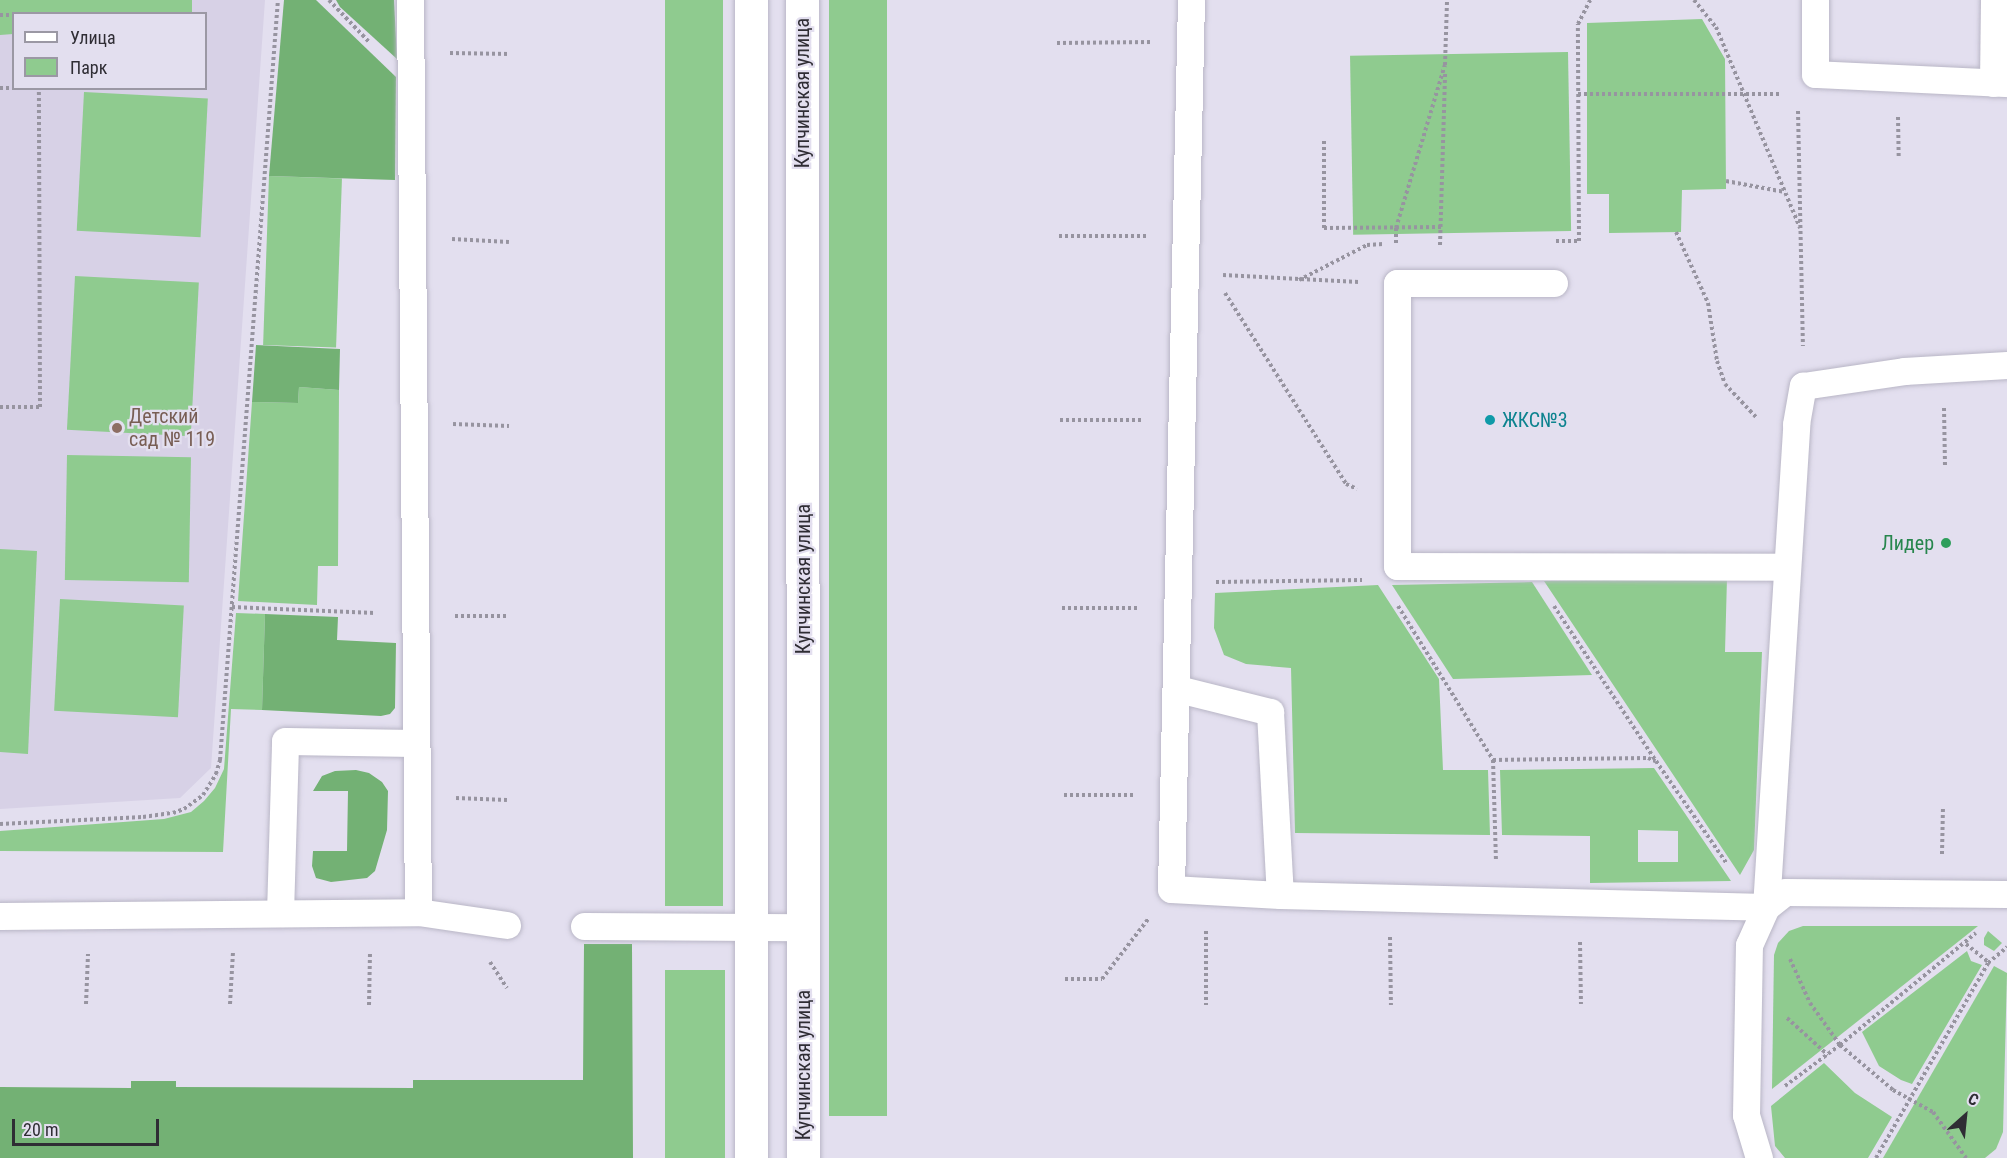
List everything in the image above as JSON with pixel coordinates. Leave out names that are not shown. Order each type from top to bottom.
[{"type":"street","points":[[751,0],[751,1158]]},
{"type":"street","name":"Купчинская улица","points":[[802,0],[803,1158]]},
{"type":"lane","points":[[410,0],[418,912]]},
{"type":"lane","points":[[1191,0],[1178,688],[1171,889],[1280,895],[1580,901],[1763,914],[1785,892],[2007,894]]},
{"type":"lane","points":[[1815,0],[1815,75],[2000,83],[1994,0]]},
{"type":"lane","points":[[1554,282],[1397,283],[1397,507],[1389,573],[1531,567],[1786,567]]},
{"type":"lane","points":[[1759,1158],[1746,1114],[1749,945],[1763,914],[1796,424],[1803,386],[1944,368],[2007,365]]},
{"type":"lane","points":[[1178,688],[1270,712],[1280,895]]},
{"type":"lane","points":[[280,913],[285,741],[416,743]]},
{"type":"lane","points":[[0,916],[418,912],[507,925]]},
{"type":"lane","points":[[584,926],[803,927]]},
{"type":"path","points":[[0,824],[162,815],[184,809],[203,795],[216,774],[220,760],[278,0]]},
{"type":"path","points":[[329,0],[372,45]]},
{"type":"path","points":[[1439,283],[1447,0]]},
{"type":"path","points":[[1544,241],[1579,241],[1578,24],[1590,0]]},
{"type":"path","points":[[1694,0],[1716,27],[1746,93],[1802,231]]},
{"type":"path","points":[[1057,43],[1190,42]]},
{"type":"path","points":[[446,53],[510,54]]},
{"type":"path","points":[[1396,243],[1396,228],[1445,65]]},
{"type":"path","points":[[0,407],[40,407],[39,90]]},
{"type":"path","points":[[1578,94],[1788,95]]},
{"type":"path","points":[[1798,106],[1803,386]]},
{"type":"path","points":[[1324,141],[1324,228],[1441,227]]},
{"type":"path","points":[[1726,181],[1786,192]]},
{"type":"path","points":[[1676,232],[1708,303],[1718,360],[1725,384],[1763,425]]},
{"type":"path","points":[[1059,236],[1186,236]]},
{"type":"path","points":[[445,239],[510,242]]},
{"type":"path","points":[[1299,280],[1367,245],[1407,243]]},
{"type":"path","points":[[1429,243],[1451,243]]},
{"type":"path","points":[[1186,273],[1397,283]]},
{"type":"path","points":[[1213,275],[1346,484],[1397,507]]},
{"type":"path","points":[[1944,368],[1945,466]]},
{"type":"path","points":[[1060,420],[1183,419]]},
{"type":"path","points":[[444,423],[509,426]]},
{"type":"path","points":[[1531,567],[1656,761],[1731,868]]},
{"type":"path","points":[[1062,608],[1389,573],[1445,678],[1493,760],[1495,835]]},
{"type":"path","points":[[232,607],[384,614]]},
{"type":"path","points":[[444,616],[508,616]]},
{"type":"path","points":[[1493,760],[1648,758],[1656,761]]},
{"type":"path","points":[[1064,795],[1174,795]]},
{"type":"path","points":[[454,798],[507,800]]},
{"type":"path","points":[[1942,836],[1943,806]]},
{"type":"path","points":[[1065,979],[1102,979],[1171,889]]},
{"type":"path","points":[[1206,891],[1206,1005]]},
{"type":"path","points":[[1390,898],[1390,1005]]},
{"type":"path","points":[[1580,901],[1581,1004]]},
{"type":"path","points":[[230,1004],[234,912]]},
{"type":"path","points":[[369,913],[369,1005]]},
{"type":"path","points":[[86,1004],[89,914]]},
{"type":"path","points":[[1763,914],[1788,955],[1810,1004],[1840,1045],[1872,1075],[1934,1112],[1966,1158]]},
{"type":"path","points":[[1746,1114],[1840,1045],[1966,944],[1982,927]]},
{"type":"path","points":[[1966,944],[1988,963]]},
{"type":"path","points":[[1876,1158],[1988,963],[2007,947]]},
{"type":"shaded area","name":"Детский сад № 119","points":[[0,0],[265,0],[211,768],[180,798],[0,809]]},
{"type":"green space","points":[[0,0],[192,0],[192,12],[12,12],[12,34],[0,35]]},
{"type":"green space","points":[[284,0],[316,0],[396,77],[395,180],[269,176]]},
{"type":"green space","points":[[336,0],[394,0],[397,59],[340,7]]},
{"type":"green space","points":[[665,0],[723,0],[723,906],[665,906]]},
{"type":"green space","points":[[829,0],[887,0],[887,1116],[829,1116]]},
{"type":"green space","points":[[1702,19],[1725,59],[1726,189],[1682,190],[1681,232],[1609,233],[1609,194],[1587,194],[1587,23]]},
{"type":"green space","points":[[1568,52],[1571,231],[1353,235],[1350,56]]},
{"type":"green space","points":[[84,92],[208,98],[201,237],[77,231]]},
{"type":"green space","points":[[269,176],[342,179],[336,347],[263,345]]},
{"type":"green space","points":[[75,276],[199,282],[191,436],[67,430]]},
{"type":"green space","points":[[256,345],[340,349],[339,390],[299,387],[298,403],[252,402]]},
{"type":"green space","points":[[299,387],[339,390],[338,566],[318,566],[317,605],[238,601],[252,402],[298,403]]},
{"type":"green space","points":[[67,455],[191,457],[189,582],[65,580]]},
{"type":"green space","points":[[0,549],[37,551],[28,754],[0,752]]},
{"type":"green space","points":[[1727,578],[1725,652],[1762,652],[1754,850],[1740,875],[1544,581]]},
{"type":"green space","points":[[1532,582],[1592,675],[1453,679],[1392,585]]},
{"type":"green space","points":[[1378,585],[1439,679],[1443,770],[1488,770],[1490,835],[1295,833],[1291,668],[1246,664],[1224,655],[1214,628],[1215,593]]},
{"type":"green space","points":[[60,599],[184,605],[178,717],[54,711]]},
{"type":"green space","points":[[236,613],[265,614],[262,710],[231,709],[223,852],[0,851],[0,831],[164,819],[191,812],[204,801],[215,788],[224,769]]},
{"type":"green space","points":[[265,614],[338,617],[337,640],[396,643],[395,708],[390,714],[381,716],[262,710]]},
{"type":"green space","points":[[1654,768],[1731,881],[1590,883],[1590,836],[1502,835],[1500,770]],"holes":[[[1638,830],[1678,831],[1678,862],[1638,862]]]},
{"type":"green space","points":[[356,770],[369,773],[382,782],[388,791],[387,830],[375,871],[367,878],[331,882],[316,878],[312,866],[313,851],[347,851],[348,791],[313,791],[322,776],[335,771]]},
{"type":"green space","points":[[1803,926],[1978,926],[1772,1089],[1774,955],[1778,943],[1789,931]]},
{"type":"green space","points":[[1988,931],[2002,943],[1994,951],[1984,945],[1984,938]]},
{"type":"green space","points":[[584,944],[632,944],[633,1158],[0,1158],[0,1087],[131,1088],[131,1081],[176,1081],[176,1087],[413,1088],[413,1080],[583,1080]]},
{"type":"green space","points":[[1967,951],[1971,961],[1982,965],[1912,1084],[1901,1080],[1879,1066],[1862,1032]]},
{"type":"green space","points":[[1994,966],[2007,973],[2003,1132],[1996,1149],[1985,1158],[1883,1158]]},
{"type":"green space","points":[[665,970],[725,970],[725,1158],[665,1158]]},
{"type":"green space","points":[[1824,1063],[1855,1093],[1892,1117],[1868,1158],[1785,1158],[1775,1146],[1771,1106]]},
{"type":"place","name":"ЖКС№3","points":[[1490,420]]},
{"type":"place","name":"Детский сад № 119","points":[[117,428]]},
{"type":"place","name":"Лидер","points":[[1946,543]]}]
